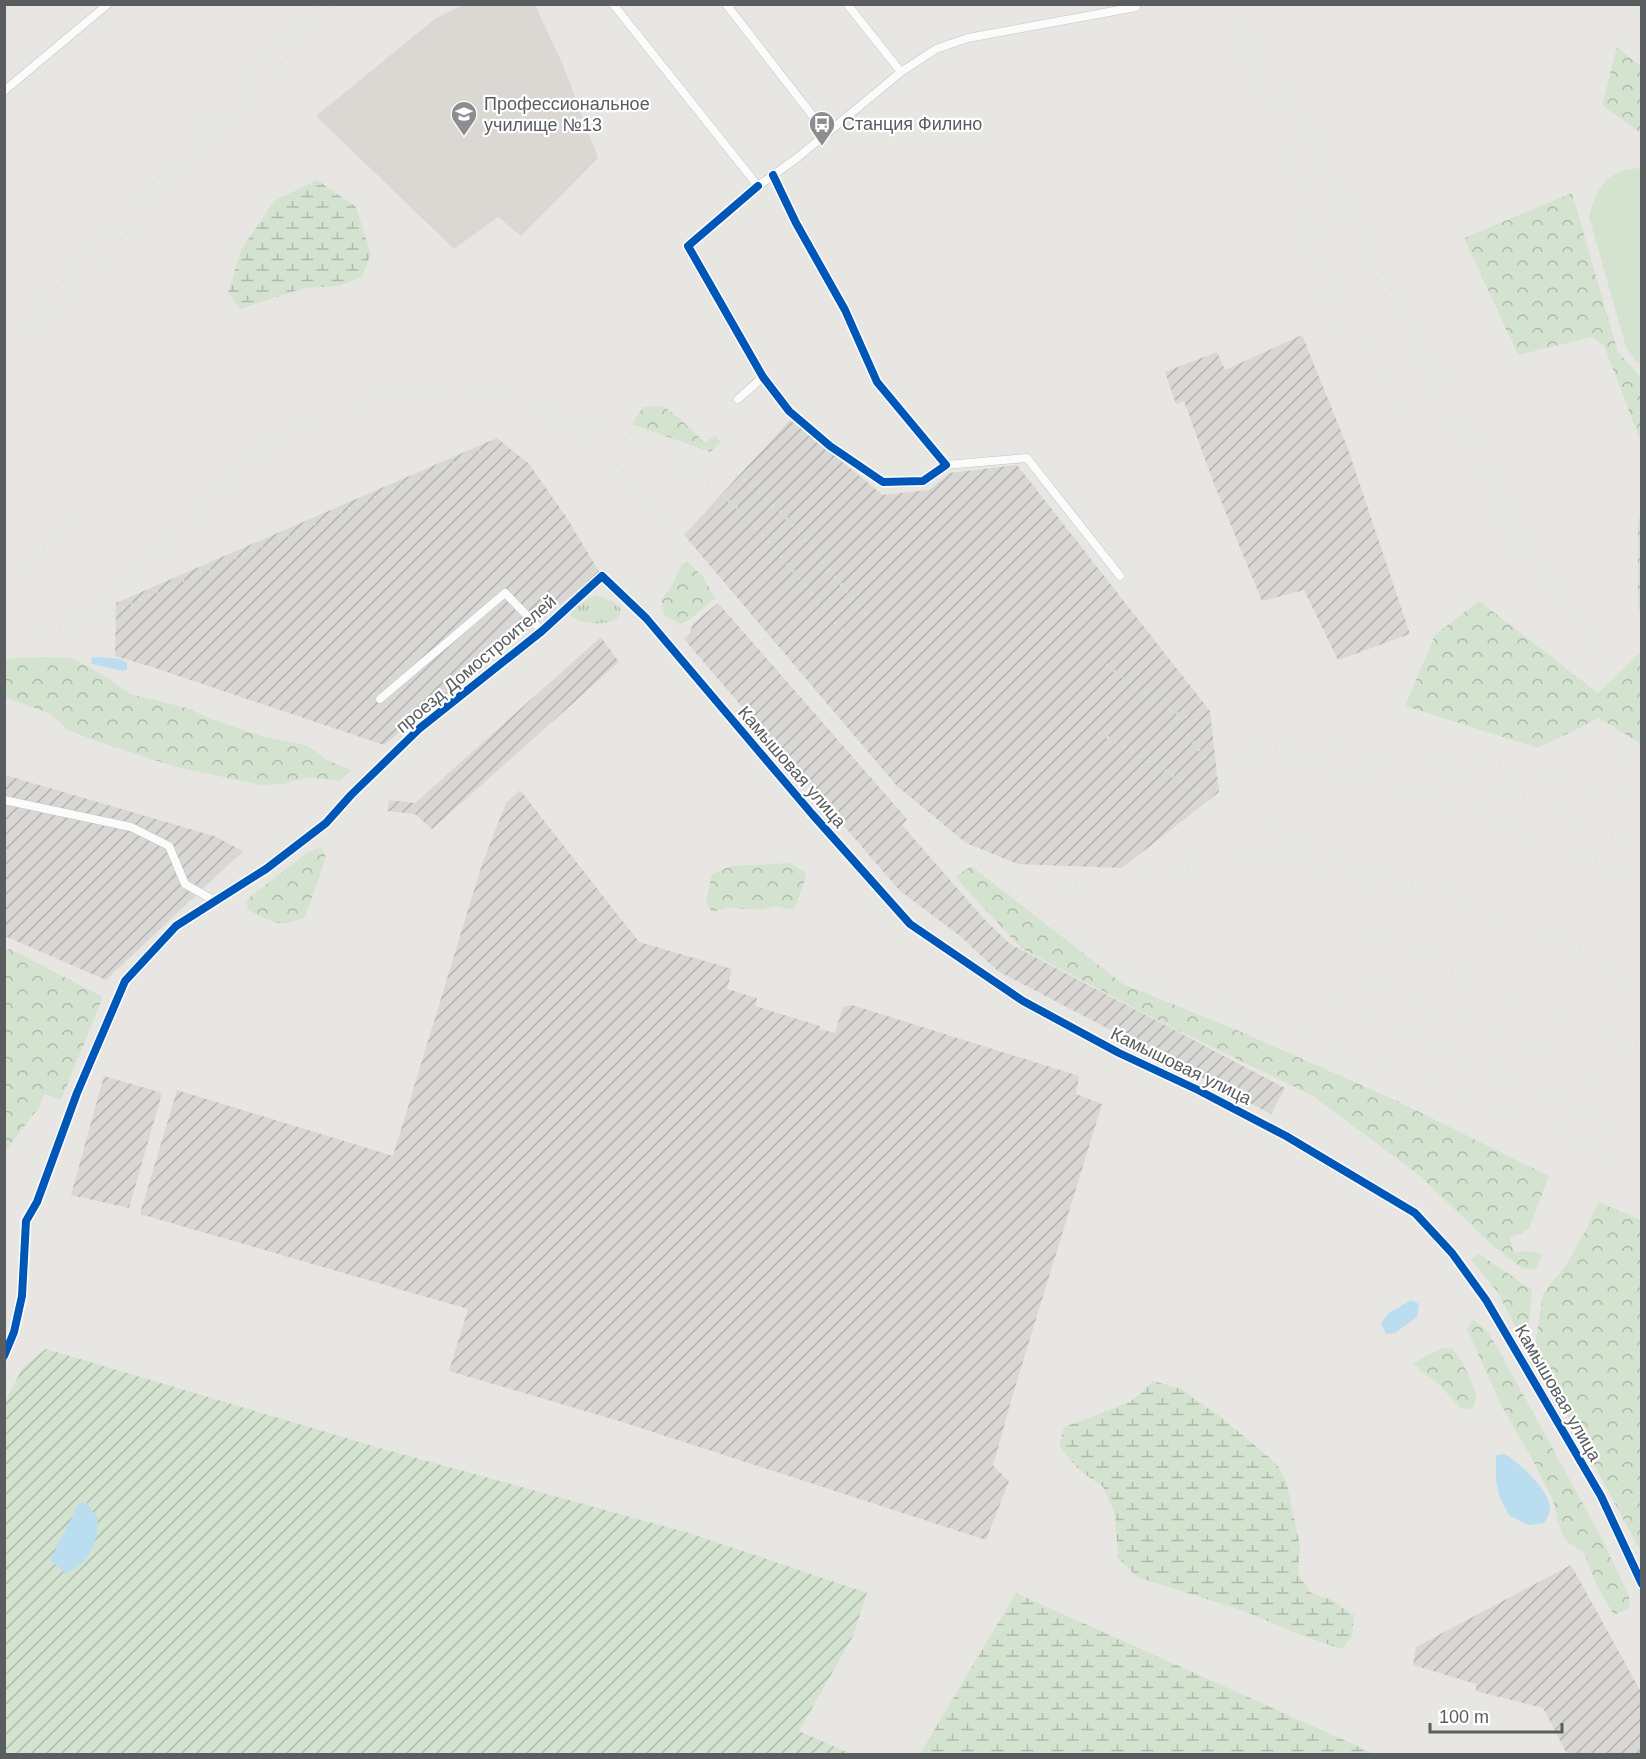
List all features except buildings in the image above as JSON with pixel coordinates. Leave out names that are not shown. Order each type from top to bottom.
[{"type":"street","points":[[4,91],[108,4]]},
{"type":"street","points":[[613,4],[758,186]]},
{"type":"street","points":[[726,4],[826,133]]},
{"type":"street","points":[[847,4],[901,72]]},
{"type":"street","points":[[1120,576],[1027,459],[946,465],[923,481],[883,482],[830,446],[789,411],[763,377],[688,246],[758,186],[901,72],[936,49],[956,41],[1136,6]]},
{"type":"street","points":[[773,175],[796,223],[845,310],[877,382],[946,465]]},
{"type":"street","points":[[738,399],[763,377]]},
{"type":"street","name":"Камышовая улица","points":[[602,576],[646,618],[812,814],[910,924],[1023,1001],[1119,1053],[1198,1090],[1286,1136],[1415,1213],[1452,1253],[1486,1300],[1601,1496],[1641,1584]]},
{"type":"street","name":"проезд Домостроителей","points":[[4,1356],[14,1332],[22,1296],[26,1221],[37,1202],[77,1093],[125,981],[177,926],[266,868],[326,823],[351,795],[420,728],[542,631],[602,576]]},
{"type":"street","points":[[380,699],[505,593],[542,631]]},
{"type":"street","points":[[4,800],[131,826],[169,846],[185,884],[214,902]]},
{"type":"shaded area","name":"Профессиональное училище №13","points":[[463,5],[535,5],[563,65],[598,158],[521,236],[498,217],[454,249],[316,116],[436,18]]},
{"type":"shaded area","points":[[1302,335],[1347,446],[1410,634],[1338,660],[1304,590],[1262,601],[1214,484],[1184,401],[1176,404],[1165,372],[1217,352],[1225,370]]},
{"type":"shaded area","points":[[790,420],[883,495],[929,490],[950,473],[1017,465],[1210,711],[1219,792],[1122,868],[1018,864],[966,843],[897,786],[684,535]]},
{"type":"shaded area","points":[[497,438],[529,464],[565,515],[600,573],[384,745],[115,656],[116,603]]},
{"type":"shaded area","points":[[718,603],[907,819],[902,825],[984,919],[1010,944],[1285,1088],[1271,1114],[998,971],[960,936],[899,890],[684,639],[690,633],[693,624]]},
{"type":"shaded area","points":[[601,637],[619,662],[432,829],[415,814],[387,811],[389,800],[415,803]]},
{"type":"shaded area","points":[[5,775],[214,836],[243,851],[106,980],[5,936]]},
{"type":"shaded area","points":[[520,790],[639,942],[732,969],[727,989],[757,998],[755,1006],[820,1026],[819,1029],[835,1033],[843,1007],[852,1005],[1079,1076],[1076,1094],[1102,1104],[993,1466],[1009,1481],[986,1540],[619,1421],[449,1371],[468,1309],[140,1214],[177,1090],[393,1156],[482,864],[506,803]]},
{"type":"shaded area","points":[[104,1076],[162,1093],[129,1208],[71,1195]]},
{"type":"shaded area","points":[[1571,1565],[1641,1692],[1641,1754],[1567,1754],[1543,1708],[1476,1691],[1476,1684],[1413,1665],[1416,1647]]},
{"type":"green space","points":[[1617,47],[1641,66],[1641,133],[1602,105]]},
{"type":"green space","points":[[1642,168],[1641,365],[1626,347],[1589,217],[1600,188],[1605,182],[1620,172]]},
{"type":"green space","points":[[317,180],[356,207],[371,254],[362,277],[339,286],[304,288],[240,309],[228,293],[241,250],[274,201]]},
{"type":"green space","points":[[1572,193],[1618,352],[1641,378],[1641,442],[1604,346],[1592,337],[1518,355],[1464,238]]},
{"type":"green space","points":[[663,406],[705,443],[715,435],[721,442],[710,452],[632,424],[643,407]]},
{"type":"green space","points":[[1641,512],[1641,617],[1638,606],[1638,521]]},
{"type":"green space","points":[[688,562],[703,577],[715,598],[689,620],[680,624],[664,615],[661,600],[671,587],[682,564]]},
{"type":"green space","points":[[596,595],[613,601],[621,609],[619,618],[594,623],[570,616],[572,608]]},
{"type":"green space","points":[[1479,601],[1598,693],[1641,652],[1641,744],[1599,718],[1538,748],[1405,706],[1435,635]]},
{"type":"green space","points":[[72,658],[108,678],[130,694],[187,708],[264,737],[306,745],[329,761],[352,770],[339,781],[308,777],[283,784],[261,785],[176,767],[99,742],[68,730],[51,714],[5,697],[5,659]]},
{"type":"green space","points":[[321,847],[326,857],[305,917],[289,923],[276,923],[248,910],[246,900],[307,853]]},
{"type":"green space","points":[[789,863],[806,873],[794,910],[775,906],[761,910],[727,908],[712,912],[706,901],[712,874],[731,866]]},
{"type":"green space","points":[[971,866],[1123,984],[1239,1031],[1397,1101],[1549,1176],[1529,1229],[1510,1238],[1514,1252],[1530,1251],[1543,1254],[1535,1270],[1522,1268],[1493,1246],[1420,1176],[1313,1096],[1163,1023],[1021,948],[955,877]]},
{"type":"green space","points":[[10,949],[103,997],[61,1100],[44,1094],[40,1106],[5,1151],[4,952]]},
{"type":"green space","points":[[1598,1202],[1641,1220],[1641,1552],[1534,1353],[1543,1294],[1566,1265],[1586,1230]]},
{"type":"green space","points":[[1478,1253],[1532,1290],[1529,1327],[1520,1336],[1497,1291],[1471,1260]]},
{"type":"green space","points":[[1473,1319],[1487,1331],[1497,1347],[1600,1535],[1629,1596],[1630,1608],[1614,1615],[1598,1588],[1584,1553],[1565,1540],[1553,1500],[1502,1407],[1467,1329]]},
{"type":"green space","points":[[1444,1348],[1452,1348],[1463,1363],[1477,1396],[1473,1409],[1461,1408],[1438,1384],[1413,1364]]},
{"type":"green space","points":[[46,1349],[383,1449],[689,1533],[867,1593],[853,1636],[799,1731],[851,1754],[5,1754],[5,1402],[23,1367]]},
{"type":"green space","points":[[1153,1381],[1181,1389],[1218,1415],[1277,1464],[1287,1484],[1300,1546],[1298,1574],[1311,1593],[1332,1600],[1354,1615],[1352,1636],[1342,1649],[1303,1636],[1244,1611],[1137,1577],[1118,1558],[1115,1514],[1103,1487],[1079,1470],[1059,1446],[1064,1427],[1128,1403]]},
{"type":"green space","points":[[1016,1593],[1375,1754],[920,1754]]},
{"type":"water","points":[[91,658],[120,659],[127,663],[127,669],[123,671],[92,664]]},
{"type":"water","points":[[1411,1300],[1419,1304],[1417,1317],[1395,1333],[1386,1334],[1381,1323],[1389,1313]]},
{"type":"water","points":[[1505,1454],[1525,1470],[1545,1494],[1550,1509],[1545,1523],[1528,1525],[1509,1515],[1499,1496],[1496,1479],[1496,1455]]},
{"type":"water","points":[[86,1502],[98,1518],[94,1544],[91,1552],[81,1564],[65,1573],[50,1560],[79,1503]]},
{"type":"railway","points":[[4,344],[317,4]]},
{"type":"railway","points":[[4,365],[336,4]]},
{"type":"railway","points":[[1231,4],[1246,62],[1269,113],[1350,322],[1397,409]]},
{"type":"railway","points":[[1245,4],[1264,63],[1523,553]]},
{"type":"railway","points":[[1289,85],[1369,245],[1498,485],[1539,571],[1594,650],[1642,693]]},
{"type":"railway","points":[[1303,223],[1345,361]]},
{"type":"railway","points":[[4,637],[75,615],[114,594],[141,573],[210,497],[241,468],[274,443],[310,421],[348,404],[388,393],[429,387],[471,388],[513,396]]},
{"type":"railway","points":[[505,394],[539,408],[568,426],[627,474],[856,749],[909,804],[1030,908],[1073,939],[1136,975],[1499,1109],[1642,1169]]},
{"type":"railway","points":[[553,410],[660,454],[703,478],[737,508],[773,547],[846,635]]},
{"type":"railway","points":[[630,433],[697,455],[743,479],[783,514],[868,617]]},
{"type":"railway","points":[[41,635],[107,614],[484,450]]},
{"type":"railway","points":[[4,590],[80,511]]},
{"type":"railway","points":[[1106,665],[1171,711],[1256,743],[1292,748]]},
{"type":"railway","points":[[1171,711],[1237,803],[1281,838],[1323,859]]},
{"type":"railway","points":[[1099,732],[1252,823]]},
{"type":"railway","points":[[1603,744],[1642,760]]},
{"type":"railway","points":[[1274,754],[1361,752],[1421,763],[1517,796],[1642,848]]},
{"type":"railway","points":[[1232,757],[1308,764],[1370,776],[1432,795],[1642,879]]},
{"type":"railway","points":[[1433,760],[1497,765],[1629,795],[1642,801]]},
{"type":"railway","points":[[977,855],[1023,879],[1083,887],[1145,873],[1245,857],[1331,863],[1447,895],[1572,945],[1642,962]]},
{"type":"railway","points":[[1302,868],[1346,877],[1396,896]]},
{"type":"railway","points":[[1372,937],[1642,1049]]},
{"type":"railway","points":[[1578,950],[1642,996]]},
{"type":"railway","points":[[1350,976],[1642,1094]]},
{"type":"railway","points":[[1334,1005],[1642,1134]]},
{"type":"cycle path","points":[[758,186],[688,246],[763,377],[789,411],[830,446],[883,482],[923,481],[946,465],[877,382],[845,310],[796,223],[773,175]]},
{"type":"cycle path","points":[[4,1356],[14,1332],[22,1296],[26,1221],[37,1202],[77,1093],[125,981],[176,926],[266,869],[326,823],[351,795],[420,728],[542,631],[602,576],[646,618],[812,814],[910,924],[1023,1001],[1119,1053],[1198,1090],[1286,1136],[1415,1213],[1452,1253],[1486,1300],[1601,1496],[1642,1584]]},
{"type":"place","name":"Профессиональное училище №13","points":[[464,137]]},
{"type":"place","name":"Станция Филино","points":[[822,147]]}]
